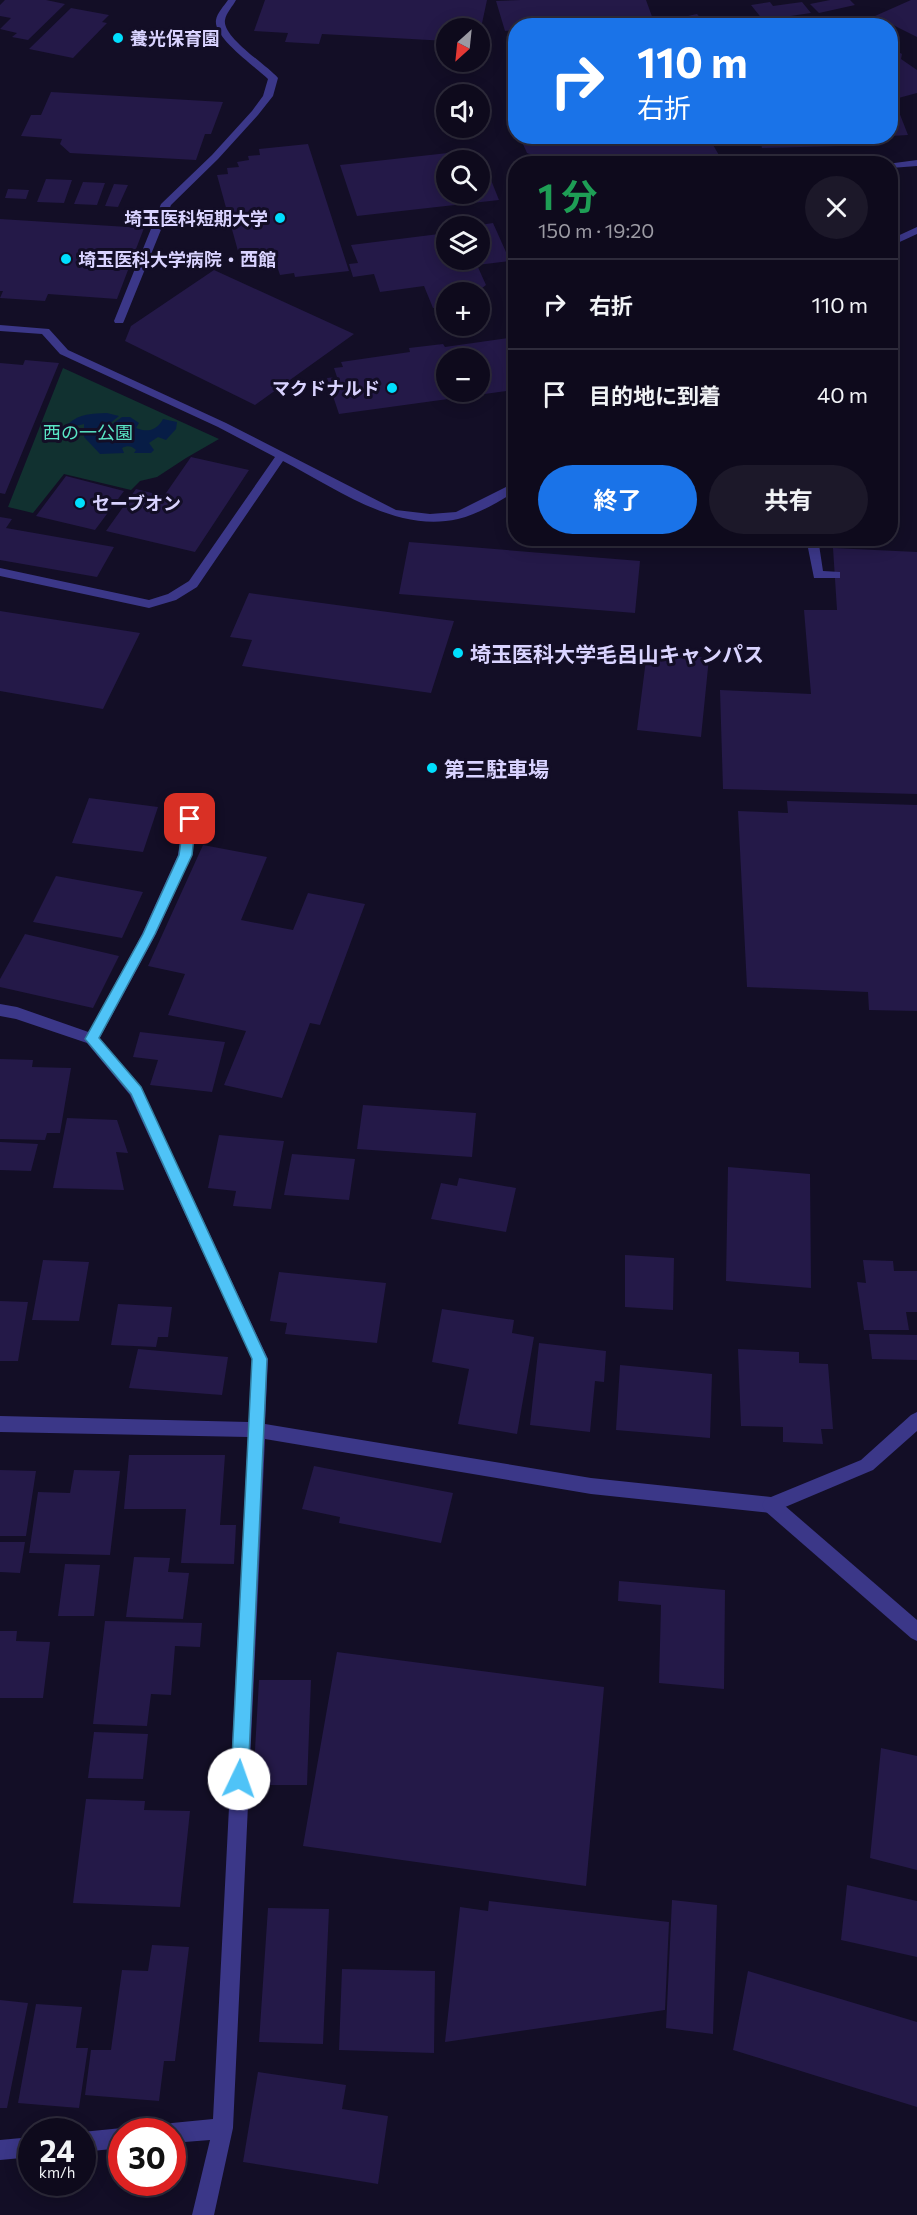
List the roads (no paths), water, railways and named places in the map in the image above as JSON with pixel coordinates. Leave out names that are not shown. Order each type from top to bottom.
[{"type":"street","points":[[119,321],[158,218],[166,204],[215,157],[255,113],[268,96],[272,85],[273,78],[222,30],[220,22],[232,0]]},
{"type":"street","points":[[898,164],[917,163]]},
{"type":"street","points":[[898,240],[917,230]]},
{"type":"street","points":[[0,328],[45,331],[64,352],[222,425],[375,506],[393,513],[438,519],[469,513],[508,491]]},
{"type":"street","points":[[0,572],[148,604],[172,597],[193,584],[282,455]]},
{"type":"street","points":[[813,546],[818,576],[836,575]]},
{"type":"street","points":[[92,1039],[149,934],[186,855],[190,819]]},
{"type":"street","points":[[0,1010],[92,1039],[136,1090],[260,1359],[223,2128],[203,2215]]},
{"type":"street","points":[[0,1424],[255,1430],[591,1486],[771,1505],[867,1465],[917,1420]]},
{"type":"street","points":[[771,1505],[917,1632]]},
{"type":"street","points":[[186,2132],[223,2128]]},
{"type":"street","points":[[0,2150],[18,2148]]},
{"type":"water","points":[[107,413],[119,416],[108,425],[111,427],[103,432],[104,436],[111,436],[116,431],[111,425],[122,417],[130,417],[139,423],[136,428],[140,430],[155,428],[163,419],[177,422],[176,429],[166,440],[158,437],[149,443],[154,450],[151,453],[134,453],[136,450],[128,446],[122,448],[124,453],[100,454],[84,437],[84,424],[72,427],[68,424],[82,416]]},
{"type":"place","name":"養光保育園","points":[[118,38]]},
{"type":"place","name":"埼玉医科短期大学","points":[[280,218]]},
{"type":"place","name":"埼玉医科大学病院・西館","points":[[66,259]]},
{"type":"place","name":"マクドナルド","points":[[392,388]]},
{"type":"place","name":"セーブオン","points":[[80,503]]},
{"type":"place","name":"埼玉医科大学毛呂山キャンパス","points":[[458,653]]},
{"type":"place","name":"第三駐車場","points":[[432,768]]},
{"type":"park label","name":"西の一公園","points":[[88,432]]}]
